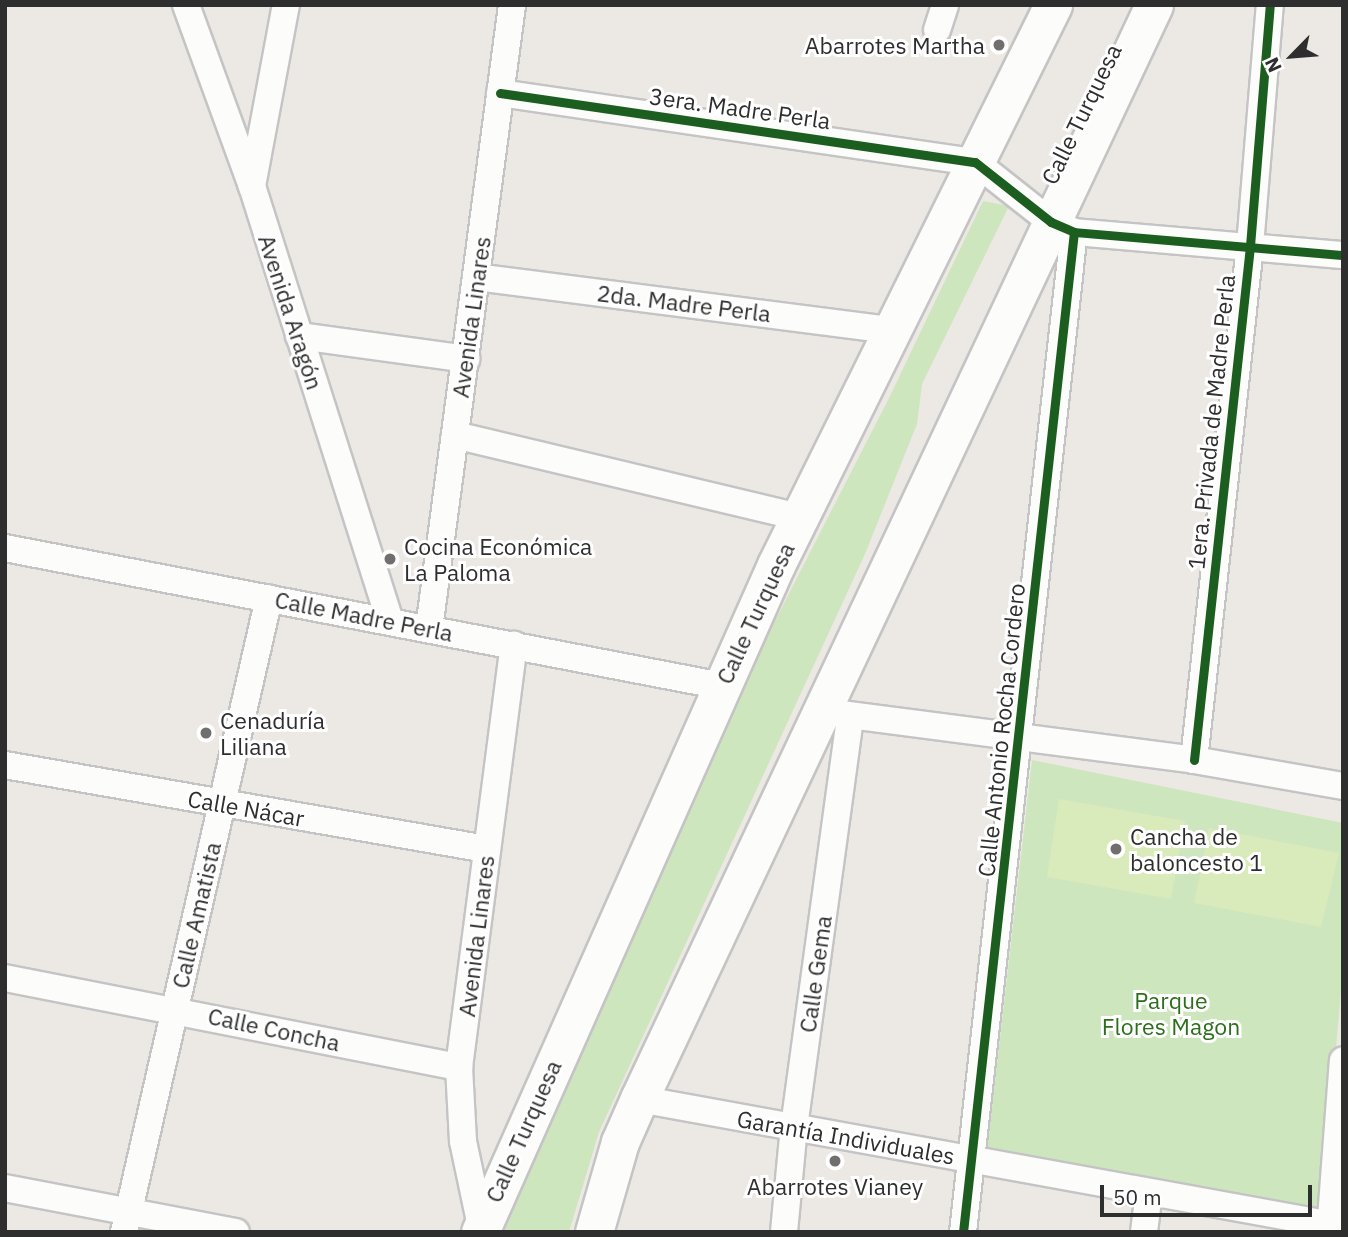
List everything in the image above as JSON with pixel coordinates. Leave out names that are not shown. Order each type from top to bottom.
[{"type":"main road","name":"Calle Turquesa","points":[[480,1229],[799,517],[1053,5]]},
{"type":"main road","name":"Calle Turquesa","points":[[594,1232],[620,1142],[639,1099],[835,714],[956,432],[1062,227],[1154,5]]},
{"type":"street","name":"Avenida Aragón","points":[[186,5],[252,186],[390,621]]},
{"type":"street","points":[[252,186],[286,5]]},
{"type":"street","name":"Avenida Linares","points":[[429,629],[512,5]]},
{"type":"street","name":"1era. Privada de Madre Perla","points":[[1194,760],[1250,246],[1270,5]]},
{"type":"street","name":"3era. Madre Perla","points":[[500,93],[975,162]]},
{"type":"street","points":[[975,162],[1062,227],[1343,255]]},
{"type":"street","name":"Calle Antonio Rocha Cordero","points":[[963,1232],[1020,740],[1062,227]]},
{"type":"street","name":"2da. Madre Perla","points":[[476,277],[892,330]]},
{"type":"street","points":[[299,336],[466,359]]},
{"type":"street","points":[[455,435],[799,517]]},
{"type":"street","name":"Calle Madre Perla","points":[[5,548],[722,685]]},
{"type":"street","name":"Calle Amatista","points":[[126,1221],[269,597]]},
{"type":"street","name":"Avenida Linares","points":[[480,1229],[463,1142],[459,1067],[514,645]]},
{"type":"street","points":[[835,714],[1020,740],[1194,760],[1343,786]]},
{"type":"street","name":"Calle Gema","points":[[784,1232],[835,714]]},
{"type":"street","name":"Calle Nácar","points":[[5,765],[487,849]]},
{"type":"street","name":"Calle Concha","points":[[5,978],[175,1009],[459,1067]]},
{"type":"street","points":[[1334,1228],[1343,1060]]},
{"type":"street","name":"Garantía Individuales","points":[[639,1099],[1334,1228]]},
{"type":"street","points":[[5,1188],[126,1221],[236,1232]]},
{"type":"street","points":[[1144,1232],[1149,1192]]},
{"type":"green space","points":[[983,201],[1009,206],[922,384],[917,424],[865,554],[599,1132],[569,1232],[504,1232],[694,779],[889,398]]},
{"type":"green space","name":"Parque Flores Magon","points":[[1032,760],[1343,823],[1343,966],[1322,1215],[987,1151]]},
{"type":"green space","name":"Cancha de baloncesto 1","points":[[1059,799],[1185,821],[1171,899],[1047,877]]},
{"type":"green space","points":[[1209,828],[1339,853],[1321,927],[1194,903]]},
{"type":"cycle path","points":[[1194,760],[1250,246],[1270,5]]},
{"type":"cycle path","points":[[500,93],[975,162],[1051,222],[1074,232],[1343,255]]},
{"type":"cycle path","points":[[963,1232],[1074,232]]},
{"type":"place","name":"Abarrotes Martha","points":[[999,45]]},
{"type":"place","name":"Cocina Económica La Paloma","points":[[390,559]]},
{"type":"place","name":"Cenaduría Liliana","points":[[206,733]]},
{"type":"place","name":"Cancha de baloncesto 1","points":[[1116,849]]},
{"type":"place","name":"Abarrotes Vianey","points":[[835,1161]]}]
